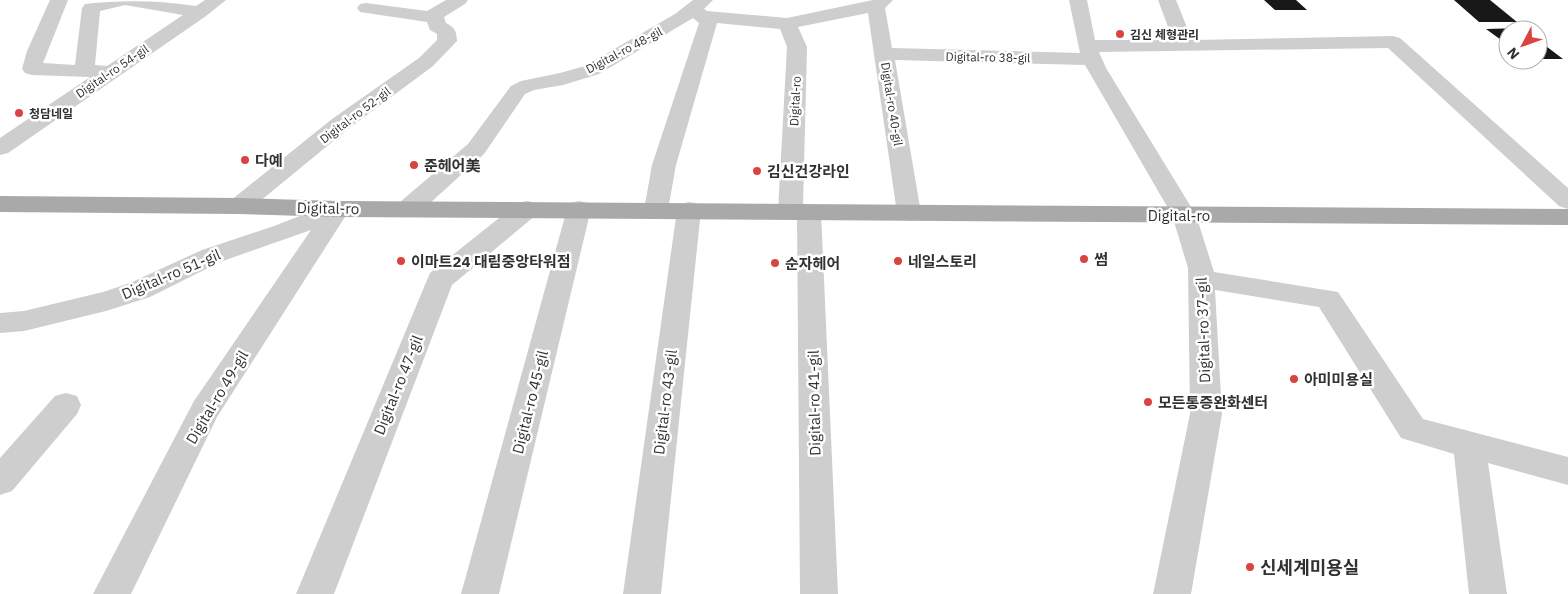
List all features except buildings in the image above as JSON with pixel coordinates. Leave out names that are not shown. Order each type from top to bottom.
[{"type":"main road","name":"Digital-ro","points":[[0,204],[239,206],[338,209],[579,209],[1184,216],[1568,217]]},
{"type":"street","points":[[59,0],[54,16],[34,58],[32,69],[111,72]]},
{"type":"street","name":"Digital-ro 54-gil","points":[[85,70],[91,8],[130,0],[200,12]]},
{"type":"street","name":"Digital-ro 54-gil","points":[[0,148],[217,0]]},
{"type":"street","points":[[373,0],[366,8],[434,18],[434,15],[459,0]]},
{"type":"street","points":[[1078,0],[1090,53],[1096,68],[1184,216]]},
{"type":"street","points":[[1167,0],[1185,46]]},
{"type":"street","points":[[700,9],[787,24],[880,3]]},
{"type":"street","name":"Digital-ro 40-gil","points":[[880,3],[884,54],[909,213]]},
{"type":"street","points":[[656,210],[664,165],[708,23],[700,9]]},
{"type":"street","name":"Digital-ro 48-gil","points":[[409,208],[476,149],[518,90],[528,85],[563,79],[592,70],[700,9]]},
{"type":"street","name":"Digital-ro 52-gil","points":[[239,206],[340,124],[426,62],[447,41],[447,31],[437,26],[434,18]]},
{"type":"street","name":"Digital-ro","points":[[787,24],[797,47],[799,212]]},
{"type":"street","name":"Digital-ro 38-gil","points":[[884,54],[1090,53],[1185,46],[1393,42],[1568,201]]},
{"type":"street","name":"Digital-ro 51-gil","points":[[0,322],[24,321],[140,290],[211,256],[283,232],[338,209]]},
{"type":"street","name":"Digital-ro 49-gil","points":[[112,594],[205,410],[338,209]]},
{"type":"street","name":"Digital-ro 47-gil","points":[[315,594],[440,280],[527,209]]},
{"type":"street","name":"Digital-ro 45-gil","points":[[480,594],[579,209]]},
{"type":"street","name":"Digital-ro 43-gil","points":[[642,594],[688,210]]},
{"type":"street","name":"Digital-ro 41-gil","points":[[799,212],[819,594]]},
{"type":"street","name":"Digital-ro 37-gil","points":[[1172,594],[1206,414],[1201,268],[1184,216]]},
{"type":"street","points":[[1202,279],[1328,300],[1412,429],[1568,471]]},
{"type":"street","points":[[0,481],[66,405]]},
{"type":"street","points":[[1469,444],[1488,594]]},
{"type":"place","name":"김신 체형관리","points":[[1120,34]]},
{"type":"place","name":"청담네일","points":[[19,113]]},
{"type":"place","name":"다예","points":[[245,160]]},
{"type":"place","name":"준헤어美","points":[[414,165]]},
{"type":"place","name":"김신건강라인","points":[[757,171]]},
{"type":"place","name":"썸","points":[[1084,259]]},
{"type":"place","name":"이마트24 대림중앙타워점","points":[[401,261]]},
{"type":"place","name":"네일스토리","points":[[898,261]]},
{"type":"place","name":"순자헤어","points":[[775,263]]},
{"type":"place","name":"아미미용실","points":[[1294,379]]},
{"type":"place","name":"모든통증완화센터","points":[[1148,402]]},
{"type":"place","name":"신세계미용실","points":[[1250,567]]}]
